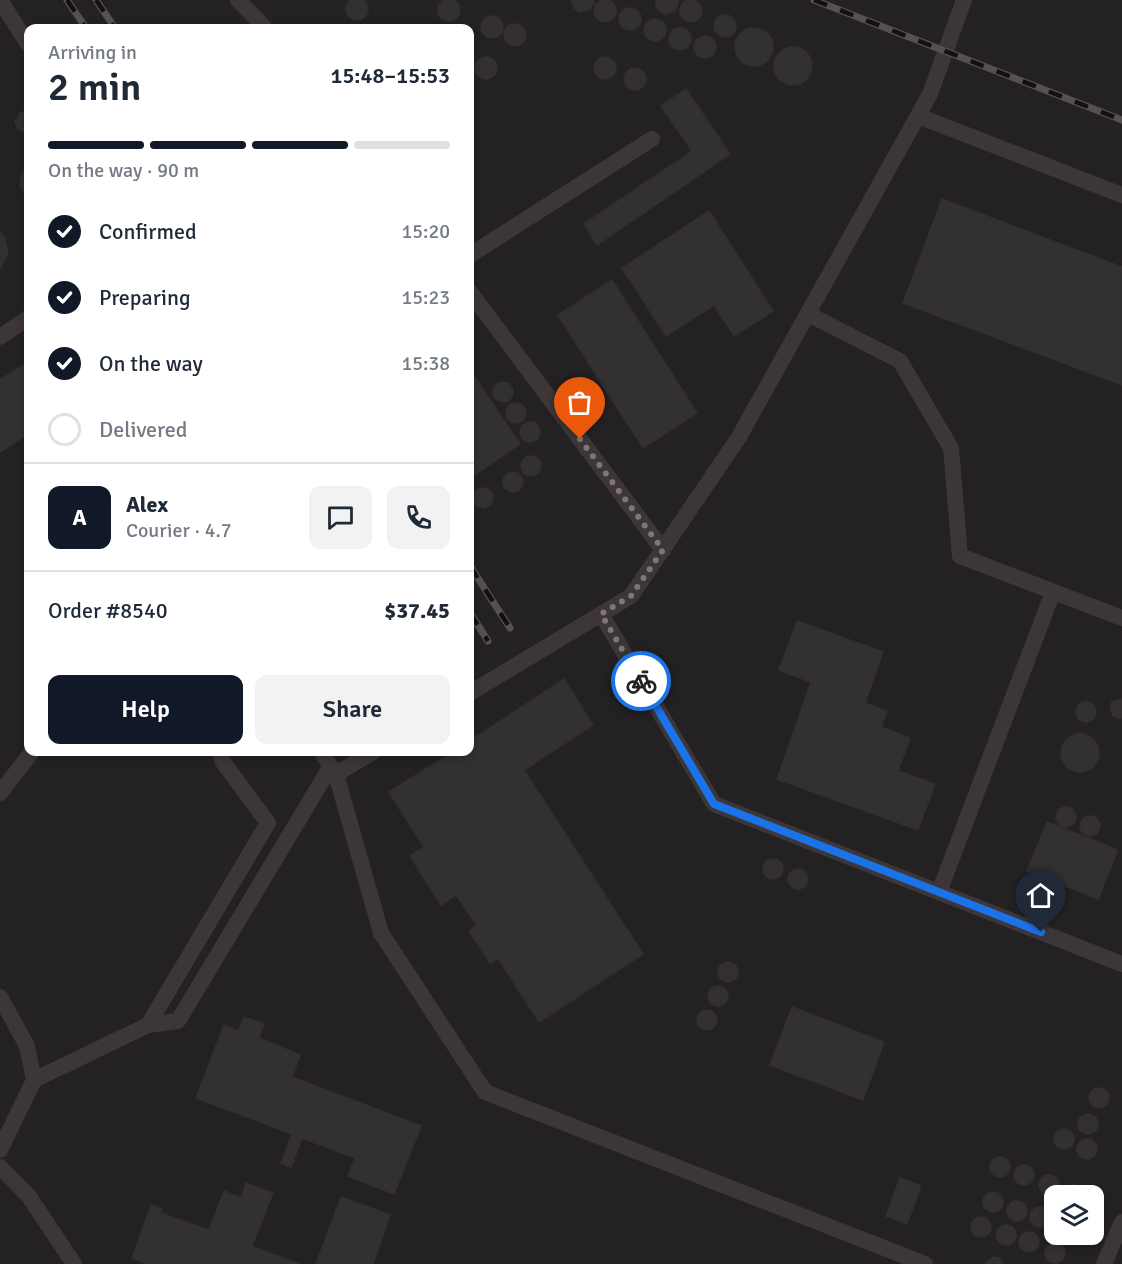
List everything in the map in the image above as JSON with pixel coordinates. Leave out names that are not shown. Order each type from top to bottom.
[{"type":"lane","points":[[0,0],[24,38]]},
{"type":"lane","points":[[238,0],[261,24]]},
{"type":"lane","points":[[474,691],[631,596],[739,437],[808,314],[930,94],[964,0]]},
{"type":"lane","points":[[918,116],[1122,195]]},
{"type":"lane","points":[[474,252],[652,139]]},
{"type":"lane","points":[[474,297],[663,550]]},
{"type":"lane","points":[[808,314],[900,361],[951,448],[960,556],[1122,618]]},
{"type":"lane","points":[[0,337],[24,321]]},
{"type":"lane","points":[[939,892],[1053,592]]},
{"type":"lane","points":[[601,614],[714,804],[1122,964]]},
{"type":"lane","points":[[0,793],[29,756]]},
{"type":"lane","points":[[148,1025],[268,823],[222,756]]},
{"type":"lane","points":[[324,756],[334,770],[381,933],[485,1092],[925,1264]]},
{"type":"lane","points":[[34,1080],[148,1025],[178,1021],[334,770],[364,756]]},
{"type":"lane","points":[[0,997],[27,1046],[34,1080],[0,1150]]},
{"type":"lane","points":[[0,1167],[28,1195],[74,1264]]},
{"type":"lane","points":[[1104,1264],[1122,1222]]},
{"type":"shaded area","points":[[0,0],[1122,0],[1122,1264],[0,1264]]},
{"type":"building","points":[[361,-1],[367,5],[365,17],[357,20],[349,17],[346,9],[349,1]]},
{"type":"building","points":[[449,-1],[457,2],[460,10],[457,18],[449,21],[441,18],[438,10],[441,2]]},
{"type":"building","points":[[571,0],[593,0],[594,3],[590,9],[580,12],[574,8]]},
{"type":"building","points":[[605,0],[613,3],[616,11],[613,19],[605,22],[597,19],[594,11],[597,3]]},
{"type":"building","points":[[656,0],[678,0],[678,4],[674,11],[664,14],[656,7]]},
{"type":"building","points":[[691,0],[699,3],[702,11],[699,19],[691,22],[683,19],[680,11],[683,3]]},
{"type":"building","points":[[630,8],[638,11],[641,19],[638,27],[630,30],[622,27],[619,19],[622,11]]},
{"type":"building","points":[[725,15],[733,18],[736,26],[733,34],[725,37],[717,34],[714,26],[717,18]]},
{"type":"building","points":[[492,16],[500,19],[503,27],[500,35],[492,38],[484,35],[481,27],[484,19]]},
{"type":"building","points":[[655,19],[663,22],[666,30],[663,38],[655,41],[647,38],[644,30],[647,22]]},
{"type":"building","points":[[515,24],[523,27],[526,35],[523,43],[515,46],[507,43],[504,35],[507,27]]},
{"type":"building","points":[[680,28],[688,31],[691,39],[688,47],[680,50],[672,47],[669,39],[672,31]]},
{"type":"building","points":[[754,28],[767,34],[773,47],[767,60],[754,66],[741,60],[735,47],[741,34]]},
{"type":"building","points":[[705,36],[713,39],[716,47],[713,55],[705,58],[697,55],[694,47],[697,39]]},
{"type":"building","points":[[793,47],[806,53],[812,66],[806,79],[793,85],[780,79],[774,66],[780,53]]},
{"type":"building","points":[[486,57],[494,60],[497,68],[494,76],[486,79],[478,76],[475,68],[478,60]]},
{"type":"building","points":[[605,57],[613,60],[616,68],[613,76],[605,79],[597,76],[594,68],[597,60]]},
{"type":"building","points":[[635,68],[643,71],[646,79],[643,87],[635,90],[627,87],[624,79],[627,71]]},
{"type":"building","points":[[686,89],[730,154],[597,245],[584,224],[692,151],[661,106]]},
{"type":"building","points":[[24,112],[24,131],[18,129],[15,122],[20,113]]},
{"type":"building","points":[[24,171],[24,194],[20,185]]},
{"type":"building","points":[[942,199],[1122,267],[1122,385],[903,303]]},
{"type":"building","points":[[709,211],[773,311],[734,336],[714,305],[666,336],[622,268]]},
{"type":"building","points":[[0,232],[5,239],[8,254],[0,269]]},
{"type":"building","points":[[612,280],[697,413],[643,448],[558,315]]},
{"type":"building","points":[[24,365],[24,437],[0,452],[0,380]]},
{"type":"building","points":[[474,376],[520,444],[474,475]]},
{"type":"building","points":[[503,382],[510,385],[513,392],[510,399],[503,402],[496,399],[493,392],[496,385]]},
{"type":"building","points":[[516,403],[523,406],[526,413],[523,420],[516,423],[509,420],[506,413],[509,406]]},
{"type":"building","points":[[530,422],[537,425],[540,432],[537,439],[530,442],[523,439],[520,432],[523,425]]},
{"type":"building","points":[[531,456],[538,459],[541,466],[538,473],[531,476],[524,473],[521,466],[524,459]]},
{"type":"building","points":[[513,472],[520,475],[523,482],[520,489],[513,492],[506,489],[503,482],[506,475]]},
{"type":"building","points":[[479,489],[487,489],[492,494],[492,502],[487,507],[479,507],[474,502],[474,494]]},
{"type":"building","points":[[797,621],[883,652],[865,703],[887,711],[881,727],[910,738],[898,771],[935,784],[918,830],[777,779],[811,682],[779,670]]},
{"type":"building","points":[[564,679],[593,725],[524,770],[643,954],[539,1022],[498,958],[490,963],[469,931],[477,925],[456,895],[441,905],[410,856],[424,847],[389,792],[447,756],[474,756],[474,738]]},
{"type":"building","points":[[1121,699],[1122,718],[1119,718],[1113,716],[1110,707],[1112,702]]},
{"type":"building","points":[[1086,702],[1093,705],[1096,712],[1093,719],[1086,722],[1079,719],[1076,712],[1079,705]]},
{"type":"building","points":[[1080,734],[1093,740],[1099,753],[1093,766],[1080,772],[1067,766],[1061,753],[1067,740]]},
{"type":"building","points":[[1066,807],[1073,810],[1076,817],[1073,824],[1066,827],[1059,824],[1056,817],[1059,810]]},
{"type":"building","points":[[1090,816],[1097,819],[1100,826],[1097,833],[1090,836],[1083,833],[1080,826],[1083,819]]},
{"type":"building","points":[[1047,822],[1118,850],[1098,899],[1027,871]]},
{"type":"building","points":[[773,859],[780,862],[783,869],[780,876],[773,879],[766,876],[763,869],[766,862]]},
{"type":"building","points":[[798,869],[805,872],[808,879],[805,886],[798,889],[791,886],[788,879],[791,872]]},
{"type":"building","points":[[728,962],[735,965],[738,972],[735,979],[728,982],[721,979],[718,972],[721,965]]},
{"type":"building","points":[[718,986],[725,989],[728,996],[725,1003],[718,1006],[711,1003],[708,996],[711,989]]},
{"type":"building","points":[[792,1007],[884,1042],[863,1100],[770,1065]]},
{"type":"building","points":[[707,1010],[714,1013],[717,1020],[714,1027],[707,1030],[700,1027],[697,1020],[700,1013]]},
{"type":"building","points":[[244,1017],[264,1024],[259,1038],[300,1055],[292,1077],[421,1126],[394,1194],[348,1176],[355,1158],[302,1138],[291,1167],[281,1163],[292,1134],[196,1098],[224,1025],[238,1031]]},
{"type":"building","points":[[1099,1088],[1106,1091],[1109,1098],[1106,1105],[1099,1108],[1092,1105],[1089,1098],[1092,1091]]},
{"type":"building","points":[[1088,1114],[1095,1117],[1098,1124],[1095,1131],[1088,1134],[1081,1131],[1078,1124],[1081,1117]]},
{"type":"building","points":[[1064,1129],[1071,1132],[1074,1139],[1071,1146],[1064,1149],[1057,1146],[1054,1139],[1057,1132]]},
{"type":"building","points":[[1087,1139],[1094,1142],[1097,1149],[1094,1156],[1087,1159],[1080,1156],[1077,1149],[1080,1142]]},
{"type":"building","points":[[1000,1157],[1007,1160],[1010,1167],[1007,1174],[1000,1177],[993,1174],[990,1167],[993,1160]]},
{"type":"building","points":[[1024,1165],[1031,1168],[1034,1175],[1031,1182],[1024,1185],[1017,1182],[1014,1175],[1017,1168]]},
{"type":"building","points":[[1045,1176],[1053,1176],[1059,1185],[1044,1185],[1044,1193],[1040,1189],[1040,1181]]},
{"type":"building","points":[[900,1178],[921,1186],[907,1224],[886,1216]]},
{"type":"building","points":[[246,1183],[273,1193],[252,1246],[299,1264],[149,1264],[132,1258],[151,1205],[162,1209],[160,1213],[209,1230],[224,1191],[241,1198]]},
{"type":"building","points":[[993,1192],[1000,1195],[1003,1202],[1000,1209],[993,1212],[986,1209],[983,1202],[986,1195]]},
{"type":"building","points":[[341,1197],[390,1215],[373,1264],[316,1264]]},
{"type":"building","points":[[1017,1201],[1024,1204],[1027,1211],[1024,1218],[1017,1221],[1010,1218],[1007,1211],[1010,1204]]},
{"type":"building","points":[[1044,1208],[1044,1226],[1040,1227],[1033,1224],[1030,1217],[1033,1210]]},
{"type":"building","points":[[981,1217],[988,1220],[991,1227],[988,1234],[981,1237],[974,1234],[971,1227],[974,1220]]},
{"type":"building","points":[[1006,1225],[1013,1228],[1016,1235],[1013,1242],[1006,1245],[999,1242],[996,1235],[999,1228]]},
{"type":"building","points":[[1029,1232],[1036,1235],[1039,1242],[1036,1249],[1029,1252],[1022,1249],[1019,1242],[1022,1235]]},
{"type":"building","points":[[1050,1245],[1060,1245],[1064,1249],[1064,1257],[1059,1262],[1051,1262],[1046,1257],[1046,1249]]},
{"type":"building","points":[[993,1257],[999,1258],[1003,1264],[985,1264]]},
{"type":"railway","points":[[67,0],[83,24]]},
{"type":"railway","points":[[96,0],[112,24]]},
{"type":"railway","points":[[814,0],[1122,120]]},
{"type":"railway","points":[[474,572],[510,628]]},
{"type":"railway","points":[[474,619],[488,641]]},
{"type":"way so far","points":[[580,439],[663,550],[631,596],[601,614],[641,681]]},
{"type":"route","points":[[641,681],[714,804],[1041,932]]}]
